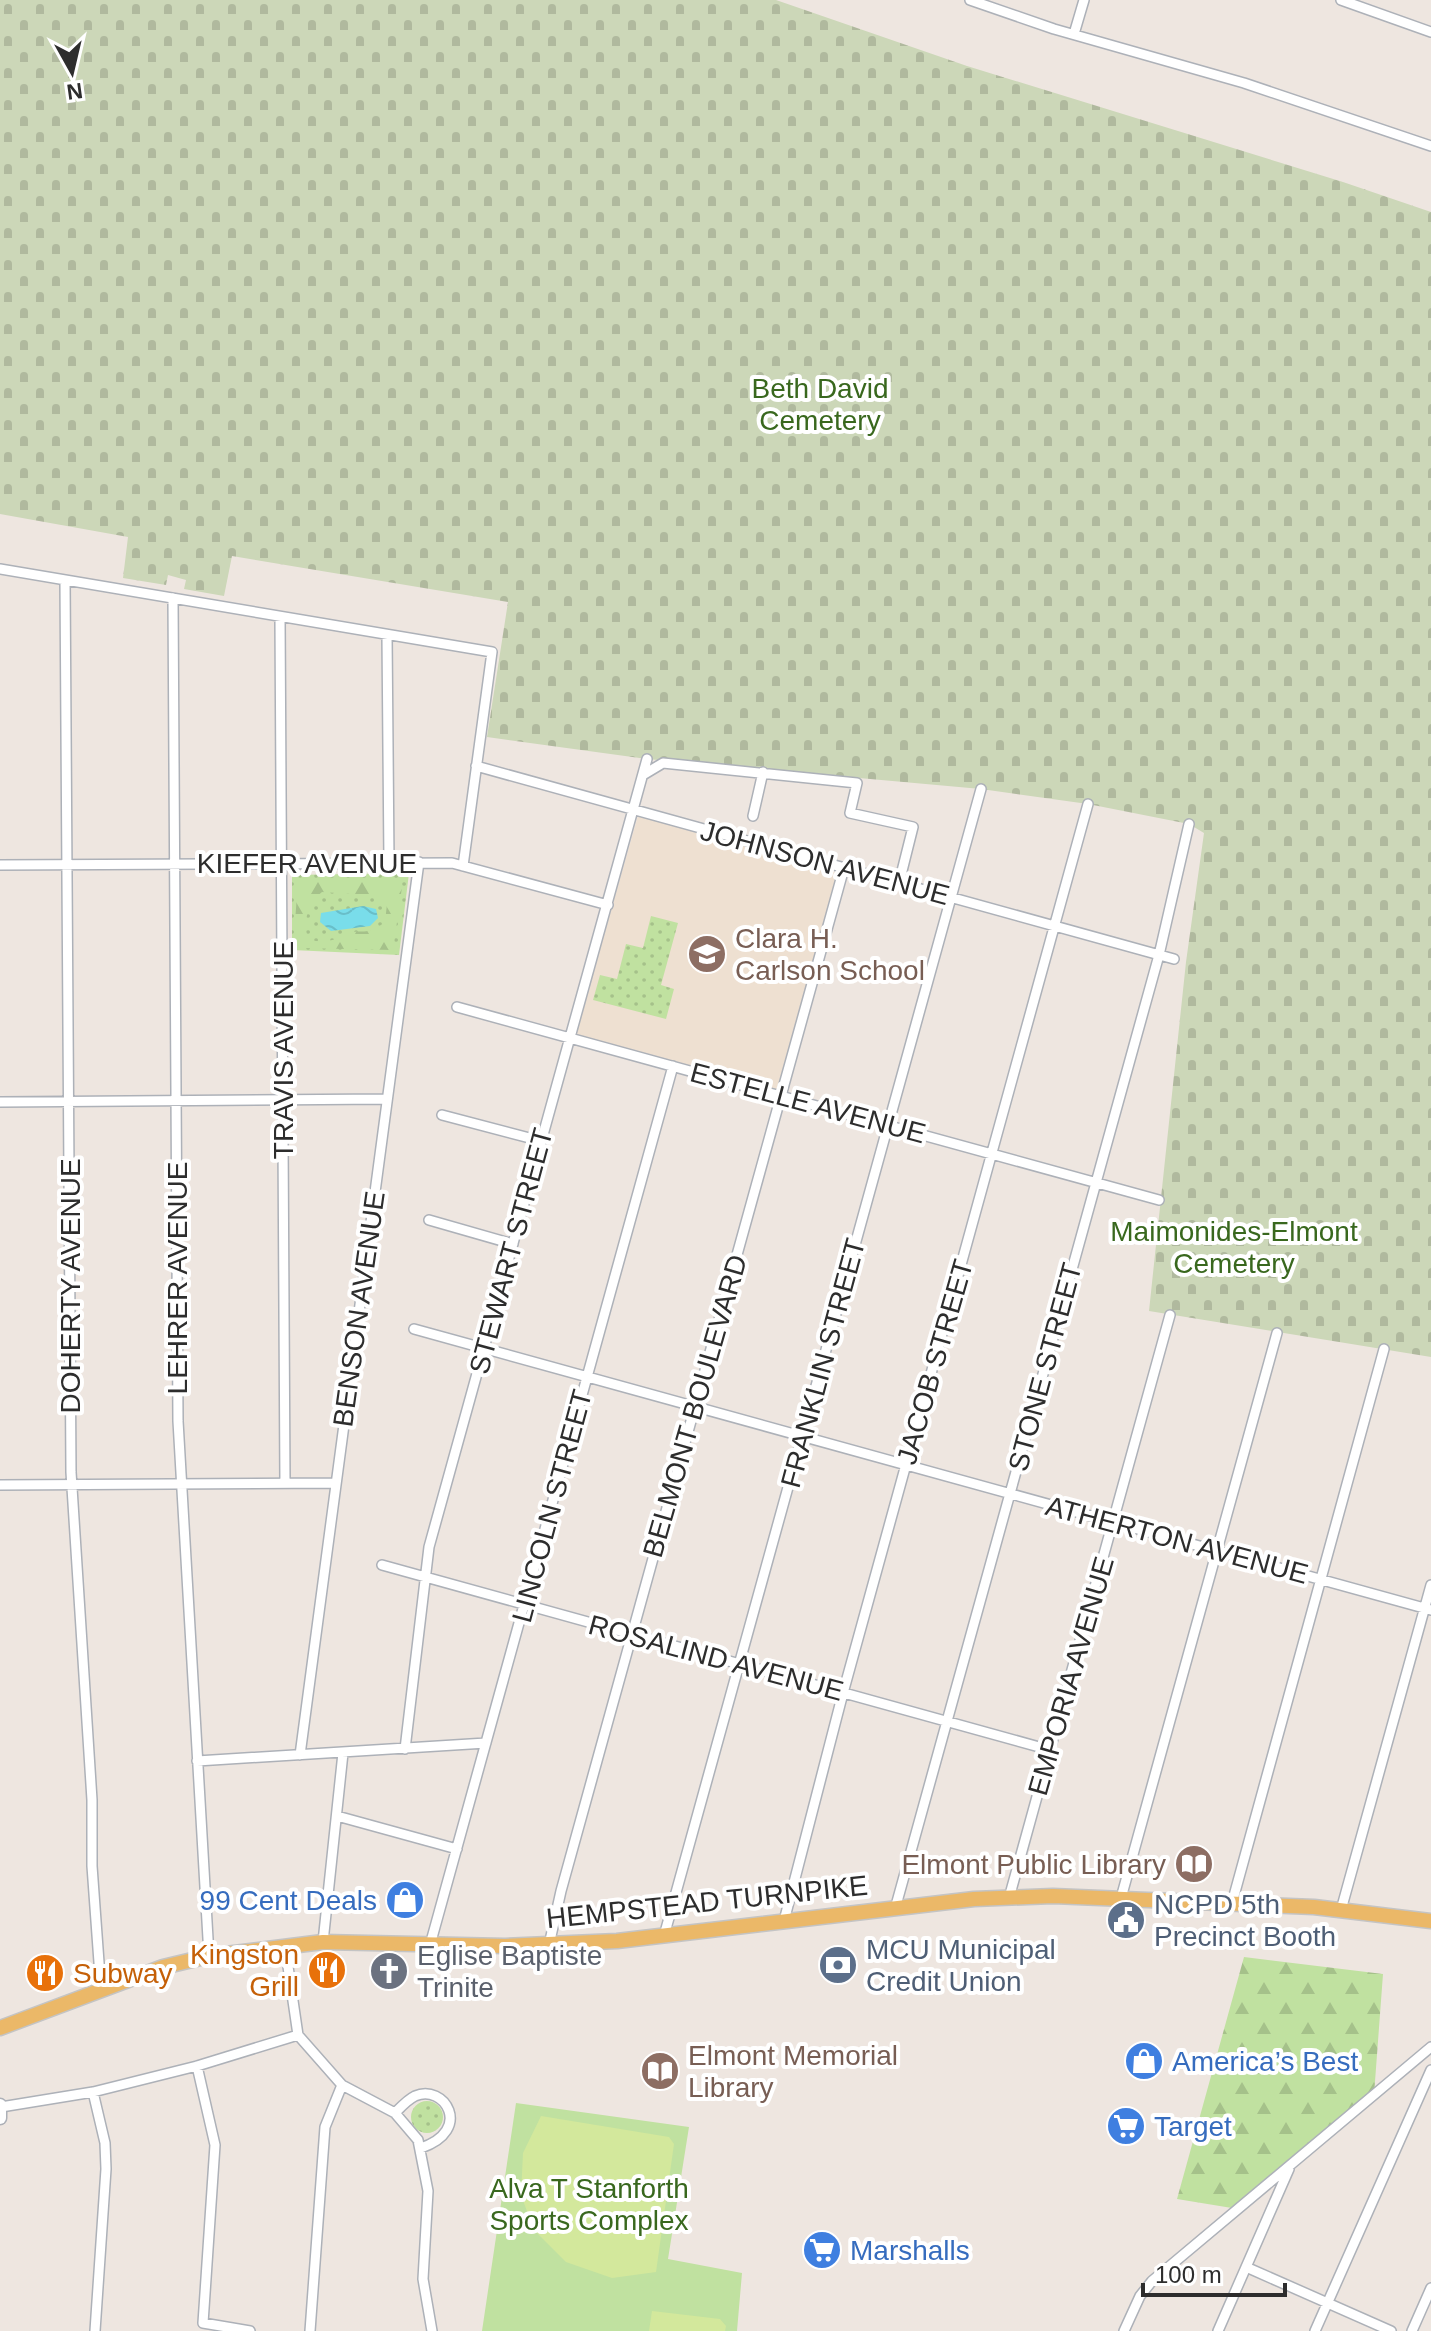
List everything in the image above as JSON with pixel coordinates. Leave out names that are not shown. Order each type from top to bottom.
[{"type":"main road","name":"HEMPSTEAD TURNPIKE","points":[[0,2028],[163,1967],[209,1956],[323,1942],[549,1945],[664,1936],[1009,1898],[1121,1898],[1232,1903],[1341,1910],[1431,1921]]},
{"type":"street","points":[[970,0],[1244,83],[1431,146]]},
{"type":"street","points":[[1074,34],[1084,0]]},
{"type":"street","points":[[1341,0],[1431,32]]},
{"type":"street","points":[[0,569],[492,652],[463,866]]},
{"type":"street","name":"DOHERTY AVENUE","points":[[65,580],[72,1484],[101,1990]]},
{"type":"street","name":"LEHRER AVENUE","points":[[173,598],[180,1483],[209,1956]]},
{"type":"street","name":"TRAVIS AVENUE","points":[[280,617],[285,1483]]},
{"type":"street","points":[[387,635],[389,862]]},
{"type":"street","name":"STEWART STREET","points":[[405,1749],[429,1547],[647,759]]},
{"type":"street","points":[[643,775],[663,763],[857,783],[850,813],[913,827],[899,883]]},
{"type":"street","name":"JOHNSON AVENUE","points":[[476,766],[1174,959]]},
{"type":"street","points":[[753,816],[763,772]]},
{"type":"street","name":"FRANKLIN STREET","points":[[664,1936],[981,789]]},
{"type":"street","name":"JACOB STREET","points":[[784,1921],[843,1693],[1088,804]]},
{"type":"street","name":"STONE STREET","points":[[895,1909],[1159,955],[1189,824]]},
{"type":"street","name":"BENSON AVENUE","points":[[300,1755],[419,862]]},
{"type":"street","name":"KIEFER AVENUE","points":[[0,865],[452,863],[608,905]]},
{"type":"street","name":"BELMONT BOULEVARD","points":[[549,1945],[561,1891],[844,868]]},
{"type":"street","name":"ESTELLE AVENUE","points":[[457,1007],[1159,1200]]},
{"type":"street","name":"LINCOLN STREET","points":[[430,1945],[673,1066]]},
{"type":"street","points":[[0,1102],[387,1099]]},
{"type":"street","points":[[442,1115],[541,1141]]},
{"type":"street","points":[[429,1220],[513,1244]]},
{"type":"street","name":"EMPORIA AVENUE","points":[[1009,1898],[1170,1315]]},
{"type":"street","name":"ATHERTON AVENUE","points":[[414,1329],[1428,1610]]},
{"type":"street","points":[[1121,1898],[1277,1333]]},
{"type":"street","points":[[1232,1903],[1384,1349]]},
{"type":"street","points":[[0,1485],[335,1483]]},
{"type":"street","name":"ROSALIND AVENUE","points":[[382,1565],[1050,1750]]},
{"type":"street","points":[[1341,1910],[1428,1610],[1431,1585]]},
{"type":"street","points":[[197,1761],[486,1743]]},
{"type":"street","points":[[323,1942],[343,1753]]},
{"type":"street","points":[[337,1816],[457,1849]]},
{"type":"street","points":[[285,1946],[298,2035],[342,2085],[395,2113],[411,2129],[421,2148],[428,2191],[423,2279],[432,2331]]},
{"type":"street","points":[[0,2118],[0,2106],[93,2092],[197,2066],[298,2035]]},
{"type":"street","points":[[1124,2331],[1134,2307],[1152,2281],[1431,2047]]},
{"type":"street","points":[[197,2066],[215,2145],[203,2323],[250,2331]]},
{"type":"street","points":[[1315,2331],[1431,2070]]},
{"type":"street","points":[[310,2331],[325,2127],[342,2085]]},
{"type":"street","points":[[93,2092],[105,2143],[106,2169],[95,2331]]},
{"type":"street","points":[[395,2113],[415,2096],[424,2094],[434,2095],[446,2105],[451,2117],[450,2128],[442,2138],[421,2148]]},
{"type":"street","points":[[1218,2331],[1292,2165]]},
{"type":"street","points":[[1246,2267],[1391,2331]]},
{"type":"street","points":[[1412,2331],[1431,2288]]},
{"type":"shaded area","name":"Clara H. Carlson School","points":[[638,816],[838,873],[778,1092],[575,1036]]},
{"type":"green space","name":"Beth David Cemetery","points":[[0,0],[776,0],[967,66],[1431,212],[1431,1357],[1149,1311],[1186,962],[1204,833],[1189,824],[1088,804],[981,789],[647,759],[487,737],[508,602],[232,556],[224,596],[184,589],[186,580],[168,575],[166,585],[123,578],[128,537],[0,514]]},
{"type":"green space","points":[[409,873],[399,955],[292,950],[292,875]]},
{"type":"green space","points":[[399,880],[402,887],[393,950],[300,948],[294,936],[298,881]],"holes":[[[322,892],[383,896],[387,904],[385,922],[379,927],[352,932],[329,941],[309,940],[307,914]]]},
{"type":"green space","points":[[651,916],[678,923],[661,985],[674,989],[666,1019],[593,1000],[600,975],[617,979],[626,944],[643,948]]},
{"type":"green space","points":[[1244,1957],[1383,1974],[1374,2095],[1238,2209],[1177,2199]]},
{"type":"green space","points":[[427,2101],[438,2106],[443,2117],[438,2128],[427,2133],[416,2128],[411,2117],[416,2106]]},
{"type":"green space","name":"Alva T Stanforth Sports Complex","points":[[516,2103],[689,2127],[668,2259],[742,2273],[737,2331],[482,2331]]},
{"type":"green space","points":[[541,2116],[669,2137],[674,2144],[656,2272],[612,2278],[566,2262],[534,2230],[521,2195],[523,2153]]},
{"type":"green space","points":[[652,2311],[720,2319],[726,2326],[725,2331],[649,2331]]},
{"type":"water","points":[[363,906],[376,909],[378,918],[370,926],[331,931],[320,922],[321,913]]},
{"type":"place","name":"Clara H. Carlson School","points":[[707,954]]},
{"type":"place","name":"Elmont Public Library","points":[[1194,1864]]},
{"type":"place","name":"99 Cent Deals","points":[[405,1900]]},
{"type":"place","name":"NCPD 5th Precinct Booth","points":[[1126,1920]]},
{"type":"place","name":"MCU Municipal Credit Union","points":[[838,1965]]},
{"type":"place","name":"Kingston Grill","points":[[327,1970]]},
{"type":"place","name":"Eglise Baptiste Trinite","points":[[389,1971]]},
{"type":"place","name":"Subway","points":[[45,1973]]},
{"type":"place","name":"America’s Best","points":[[1144,2061]]},
{"type":"place","name":"Elmont Memorial Library","points":[[660,2071]]},
{"type":"place","name":"Target","points":[[1126,2126]]},
{"type":"place","name":"Marshalls","points":[[822,2250]]},
{"type":"park label","name":"Maimonides-Elmont Cemetery","points":[[1234,1247]]}]
